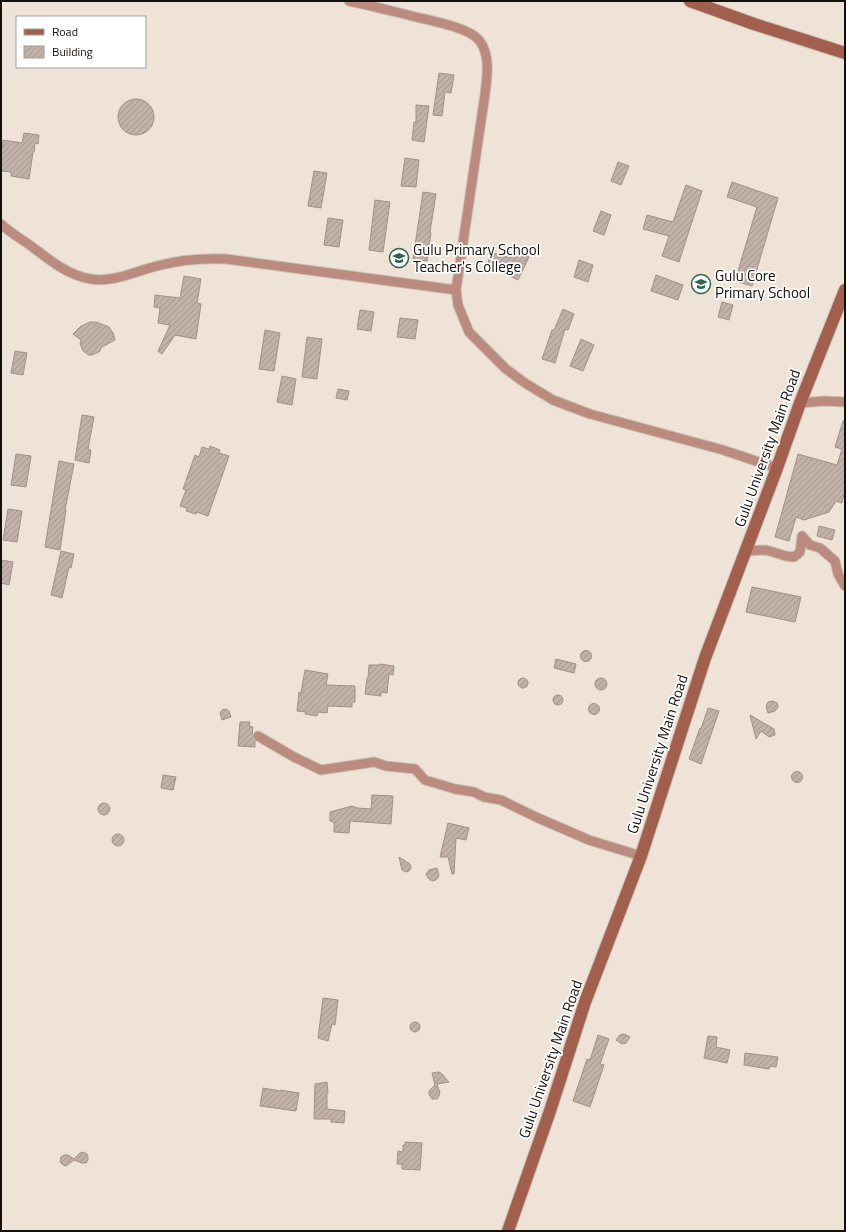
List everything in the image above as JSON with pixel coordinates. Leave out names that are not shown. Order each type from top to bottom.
[{"type":"street","points":[[348,1],[440,22],[463,30],[478,39],[484,48],[488,68],[485,94],[456,290],[458,305],[469,332],[506,368],[525,384],[553,400],[590,414],[723,450],[777,468]]},
{"type":"street","points":[[690,1],[754,24],[845,53]]},
{"type":"street","points":[[1,224],[52,261],[73,273],[90,279],[110,279],[158,265],[211,258],[226,258],[456,290]]},
{"type":"street","name":"Gulu University Main Road","points":[[508,1231],[550,1111],[585,1002],[641,856],[705,658],[800,403],[845,290]]},
{"type":"street","points":[[800,403],[825,401],[845,402]]},
{"type":"street","points":[[746,551],[766,550],[794,557],[800,552],[802,536],[810,545],[820,548],[835,561],[838,574],[845,586]]},
{"type":"street","points":[[258,736],[294,757],[321,770],[374,762],[386,766],[415,769],[425,780],[455,789],[474,792],[484,797],[501,800],[589,840],[641,856]]},
{"type":"building","points":[[439,73],[454,75],[451,93],[445,92],[442,116],[433,115]]},
{"type":"building","points":[[136,99],[149,104],[154,117],[149,130],[136,135],[123,130],[118,117],[123,104]]},
{"type":"building","points":[[416,105],[429,106],[424,142],[412,140],[414,122],[416,122]]},
{"type":"building","points":[[24,133],[39,135],[38,144],[35,143],[29,179],[11,176],[11,172],[1,171],[3,140],[22,143]]},
{"type":"building","points":[[405,158],[419,160],[416,187],[401,186]]},
{"type":"building","points":[[618,162],[629,166],[621,185],[611,181]]},
{"type":"building","points":[[314,171],[327,173],[321,208],[308,206]]},
{"type":"building","points":[[732,182],[778,198],[752,286],[735,281],[757,207],[727,197]]},
{"type":"building","points":[[686,185],[702,191],[679,262],[662,256],[669,236],[643,229],[647,215],[673,222]]},
{"type":"building","points":[[423,192],[436,194],[427,261],[413,259]]},
{"type":"building","points":[[375,200],[390,202],[383,252],[369,250]]},
{"type":"building","points":[[601,211],[611,215],[604,235],[593,231]]},
{"type":"building","points":[[328,218],[343,220],[339,247],[324,245]]},
{"type":"building","points":[[514,250],[529,257],[518,280],[503,273],[505,268],[488,263],[491,252],[510,258]]},
{"type":"building","points":[[579,260],[593,265],[588,282],[574,277]]},
{"type":"building","points":[[656,275],[683,285],[678,300],[651,291]]},
{"type":"building","points":[[184,276],[201,279],[197,303],[201,304],[196,339],[175,335],[162,354],[158,351],[170,325],[158,323],[160,308],[154,307],[155,295],[180,298]]},
{"type":"building","points":[[722,302],[733,305],[729,320],[718,317]]},
{"type":"building","points":[[563,309],[574,314],[568,330],[565,329],[555,363],[542,359],[552,330],[554,330]]},
{"type":"building","points":[[360,310],[374,312],[371,331],[357,329]]},
{"type":"building","points":[[400,318],[418,320],[415,339],[397,337]]},
{"type":"building","points":[[90,322],[96,322],[109,327],[115,340],[102,347],[99,352],[92,355],[89,355],[83,351],[80,344],[81,340],[73,334],[81,326]]},
{"type":"building","points":[[265,330],[280,333],[274,371],[259,369]]},
{"type":"building","points":[[307,337],[322,339],[317,379],[302,377]]},
{"type":"building","points":[[581,339],[594,345],[583,371],[570,366]]},
{"type":"building","points":[[15,351],[27,353],[23,375],[11,373]]},
{"type":"building","points":[[282,376],[296,379],[292,405],[277,402]]},
{"type":"building","points":[[338,389],[349,391],[347,400],[336,398]]},
{"type":"building","points":[[82,415],[94,417],[88,449],[91,450],[89,463],[75,460]]},
{"type":"building","points":[[843,421],[845,421],[845,489],[842,503],[836,501],[829,512],[804,520],[796,517],[789,541],[775,537],[798,454],[837,465],[842,449],[835,447]]},
{"type":"building","points":[[210,446],[220,450],[219,453],[229,456],[208,516],[197,512],[196,514],[186,511],[187,508],[180,506],[186,490],[183,489],[195,455],[199,457],[202,447],[209,449]]},
{"type":"building","points":[[16,454],[31,456],[26,487],[11,485]]},
{"type":"building","points":[[59,461],[74,464],[65,510],[60,550],[45,547]]},
{"type":"building","points":[[8,509],[22,511],[17,542],[3,540]]},
{"type":"building","points":[[819,526],[835,530],[832,540],[817,536]]},
{"type":"building","points":[[61,551],[74,554],[71,568],[69,567],[62,598],[51,595]]},
{"type":"building","points":[[1,560],[13,562],[9,585],[1,583]]},
{"type":"building","points":[[752,587],[801,597],[795,622],[746,612]]},
{"type":"building","points":[[584,651],[588,651],[590,652],[590,660],[584,661],[581,658],[581,654]]},
{"type":"building","points":[[556,659],[576,664],[574,673],[554,668]]},
{"type":"building","points":[[380,664],[394,666],[393,675],[389,674],[387,693],[381,692],[381,696],[365,694],[369,665]]},
{"type":"building","points":[[305,670],[328,674],[326,685],[355,686],[355,702],[352,702],[352,707],[328,706],[327,713],[318,712],[317,716],[305,714],[306,712],[297,711],[299,692],[301,693]]},
{"type":"building","points":[[521,678],[525,678],[527,679],[527,687],[521,688],[518,685],[518,681]]},
{"type":"building","points":[[603,678],[606,679],[606,689],[599,690],[596,689],[595,682],[596,679]]},
{"type":"building","points":[[556,695],[560,695],[562,696],[562,704],[556,705],[553,702],[553,698]]},
{"type":"building","points":[[773,701],[777,703],[778,707],[775,711],[768,713],[766,706],[768,702]]},
{"type":"building","points":[[592,704],[596,704],[598,705],[598,713],[592,714],[589,711],[589,707]]},
{"type":"building","points":[[708,708],[719,711],[701,764],[689,759]]},
{"type":"building","points":[[226,709],[229,711],[231,717],[222,720],[220,713],[222,710]]},
{"type":"building","points":[[750,715],[774,729],[775,735],[769,737],[761,731],[756,739]]},
{"type":"building","points":[[240,722],[250,722],[249,726],[253,727],[252,736],[255,741],[255,747],[238,746]]},
{"type":"building","points":[[797,771],[801,773],[803,777],[801,781],[797,783],[793,781],[791,777],[793,773]]},
{"type":"building","points":[[163,775],[176,777],[173,790],[161,788]]},
{"type":"building","points":[[372,795],[393,796],[391,824],[350,821],[349,833],[334,832],[334,822],[330,821],[330,812],[352,806],[371,809]]},
{"type":"building","points":[[102,803],[106,803],[110,809],[106,815],[102,815],[98,811],[98,807]]},
{"type":"building","points":[[448,823],[469,828],[466,840],[456,838],[454,874],[452,874],[448,857],[440,857]]},
{"type":"building","points":[[118,834],[122,836],[124,840],[122,844],[118,846],[114,844],[112,840],[114,836]]},
{"type":"building","points":[[399,857],[410,864],[411,868],[409,871],[406,872],[402,870]]},
{"type":"building","points":[[437,868],[439,876],[436,880],[432,881],[426,874],[429,870]]},
{"type":"building","points":[[323,998],[338,1000],[335,1025],[332,1024],[328,1041],[318,1038]]},
{"type":"building","points":[[413,1022],[417,1022],[419,1023],[419,1031],[413,1032],[410,1029],[410,1025]]},
{"type":"building","points":[[624,1034],[630,1037],[626,1043],[622,1044],[616,1040],[620,1035]]},
{"type":"building","points":[[598,1035],[609,1039],[600,1064],[604,1065],[590,1107],[573,1101],[587,1059],[590,1060]]},
{"type":"building","points":[[708,1036],[717,1037],[716,1047],[730,1050],[727,1063],[704,1058]]},
{"type":"building","points":[[745,1053],[778,1057],[776,1067],[770,1066],[769,1069],[744,1065]]},
{"type":"building","points":[[432,1073],[441,1073],[449,1082],[437,1084],[440,1093],[439,1096],[437,1099],[432,1099],[429,1091],[435,1085]]},
{"type":"building","points":[[327,1082],[327,1109],[345,1111],[344,1123],[331,1122],[331,1119],[314,1119],[315,1084]]},
{"type":"building","points":[[263,1088],[299,1093],[296,1111],[260,1106]]},
{"type":"building","points":[[405,1142],[422,1143],[420,1170],[402,1169],[402,1164],[397,1164],[398,1151],[403,1152],[403,1145],[405,1145]]},
{"type":"building","points":[[83,1152],[87,1154],[88,1157],[86,1163],[74,1160],[66,1166],[60,1162],[61,1157],[64,1155],[68,1155],[74,1159]]},
{"type":"place","name":"Gulu Primary School Teacher's College","points":[[399,258]]},
{"type":"place","name":"Gulu Core Primary School","points":[[701,284]]}]
